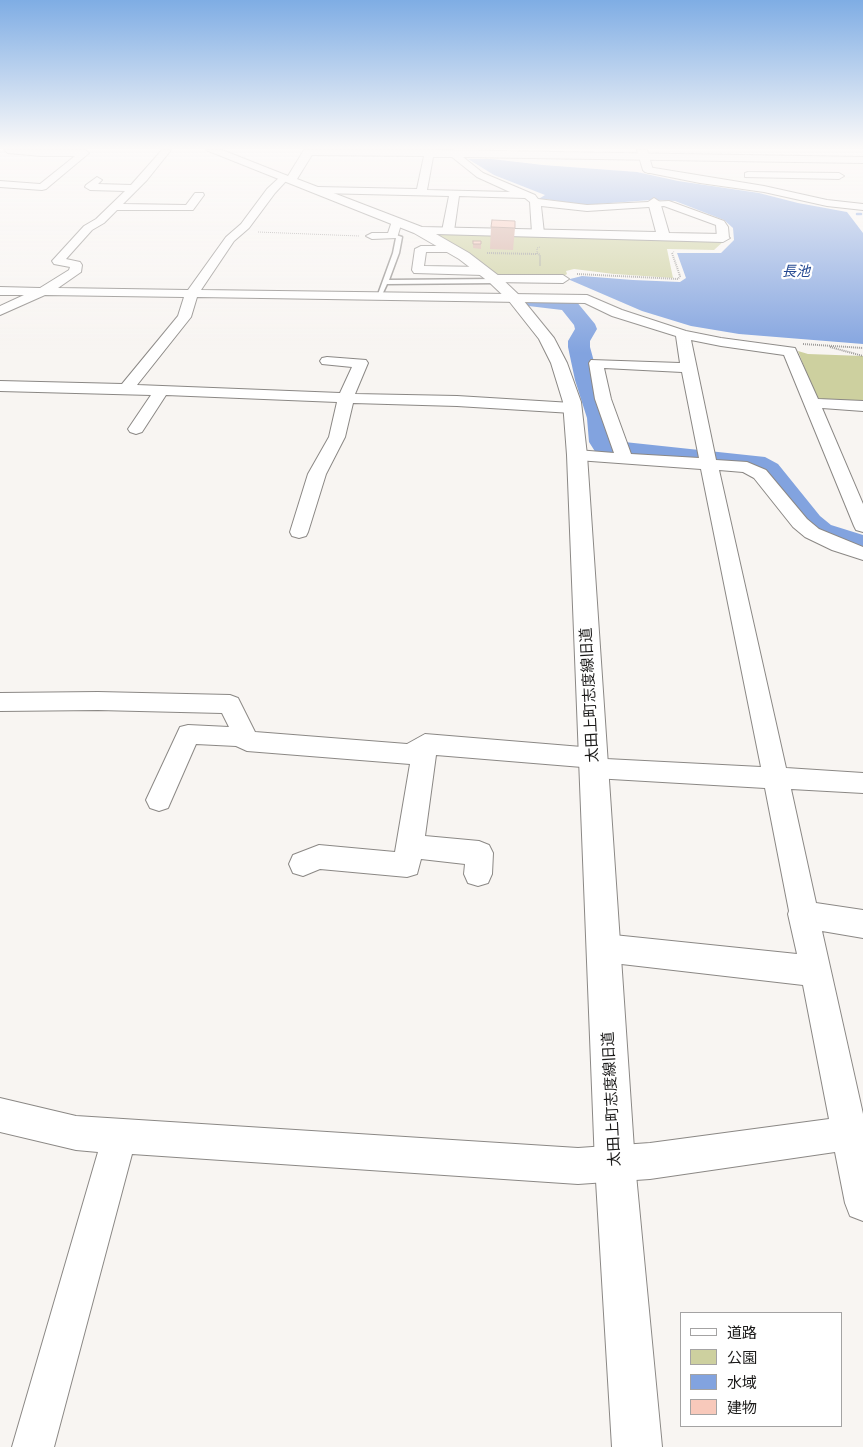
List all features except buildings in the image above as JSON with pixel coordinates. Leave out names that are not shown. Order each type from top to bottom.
[{"type":"street","points":[[0,311],[39,294],[76,272],[76,265],[58,261],[88,228],[104,218]]},
{"type":"street","points":[[126,388],[184,317],[191,295],[230,239],[252,218]]},
{"type":"street","name":"太田上町志度線旧道","points":[[371,218],[408,237],[449,240],[464,256],[494,276],[546,338],[559,363],[572,408],[594,763],[615,1164],[637,1447]]},
{"type":"street","points":[[452,218],[449,240],[539,236],[723,238],[723,227],[716,221],[707,218]]},
{"type":"street","points":[[537,218],[539,236]]},
{"type":"street","points":[[658,218],[663,236]]},
{"type":"street","points":[[372,236],[408,237],[418,272],[563,279]]},
{"type":"street","points":[[0,290],[39,294],[379,296],[494,276],[587,299],[616,314],[683,334],[721,342],[790,351],[863,526]]},
{"type":"street","points":[[683,334],[688,368],[776,778],[814,971],[856,1132],[863,1203]]},
{"type":"street","points":[[299,532],[317,474],[337,437],[346,398],[360,363],[327,361]]},
{"type":"street","points":[[622,454],[603,399],[596,363],[688,368]]},
{"type":"street","points":[[0,386],[126,388],[457,401],[572,408]]},
{"type":"street","points":[[136,429],[162,390]]},
{"type":"street","points":[[812,404],[863,406]]},
{"type":"street","points":[[576,455],[622,454],[708,460],[748,467],[755,470],[800,523],[812,533],[839,546],[863,554]]},
{"type":"street","points":[[0,702],[98,701],[230,704],[247,741]]},
{"type":"street","points":[[159,800],[188,734],[239,737],[247,741],[411,754],[425,744],[594,763],[776,778],[863,782]]},
{"type":"street","points":[[303,864],[319,857],[407,865],[425,744]]},
{"type":"street","points":[[410,846],[479,853],[478,874]]},
{"type":"street","points":[[802,914],[863,924]]},
{"type":"street","points":[[604,948],[814,971]]},
{"type":"street","points":[[0,1115],[76,1133],[578,1166],[615,1164],[856,1132]]},
{"type":"street","points":[[33,1447],[120,1136]]},
{"type":"lane","points":[[379,296],[393,260],[399,237],[408,237]]},
{"type":"lane","points":[[384,282],[494,276]]},
{"type":"path","points":[[241,230],[282,234],[372,236]]},
{"type":"path","points":[[539,236],[540,247],[537,248],[537,254],[540,255],[541,279]]},
{"type":"path","points":[[563,279],[575,274],[590,273],[678,279],[680,276],[672,253],[679,251]]},
{"type":"path","points":[[494,276],[537,254]]},
{"type":"path","points":[[821,345],[863,356]]},
{"type":"green space","points":[[436,234],[724,241],[714,250],[667,249],[673,278],[574,269],[566,271],[567,274],[560,278],[501,278]]},
{"type":"green space","points":[[798,351],[808,354],[863,356],[863,402],[823,401],[816,397]]},
{"type":"water","name":"長池","points":[[718,218],[851,218],[863,233],[863,344],[739,334],[691,326],[642,311],[570,280],[582,276],[680,282],[686,278],[677,253],[721,253],[734,240],[733,228],[724,220]]},
{"type":"waterway","points":[[527,301],[569,305],[584,324],[586,329],[579,341],[579,347],[587,380],[600,418],[602,442],[605,447],[628,452],[755,463],[768,470],[810,522],[821,531],[838,538],[863,544]]}]
